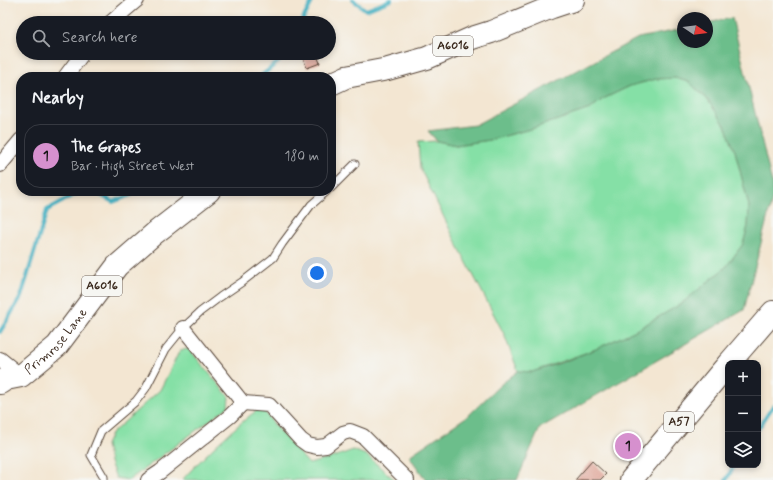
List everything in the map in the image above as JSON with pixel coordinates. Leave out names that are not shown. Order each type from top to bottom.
[{"type":"main road","name":"A6016","points":[[336,82],[346,77],[388,69],[427,58],[472,38],[573,0]]},
{"type":"main road","name":"Primrose Lane","points":[[0,383],[6,379],[21,376],[57,346],[117,266],[155,233],[202,196]]},
{"type":"main road","name":"A57","points":[[731,360],[773,312]]},
{"type":"main road","name":"A57","points":[[631,480],[725,368]]},
{"type":"street","points":[[118,16],[137,0]]},
{"type":"street","points":[[70,72],[78,60]]},
{"type":"street","points":[[0,165],[16,146]]},
{"type":"street","points":[[183,328],[243,403],[269,405],[301,440],[308,445],[317,447],[326,446],[343,433],[350,431],[363,436],[407,480]]},
{"type":"street","points":[[0,360],[21,376]]},
{"type":"street","points":[[148,480],[230,416],[243,403]]},
{"type":"lane","points":[[336,183],[355,164]]},
{"type":"lane","points":[[104,480],[104,477],[91,455],[101,431],[136,401],[146,388],[166,349],[183,328],[200,312],[273,258],[311,205],[321,196]]},
{"type":"green space","points":[[732,18],[773,187],[773,196],[744,310],[540,428],[517,480],[426,480],[409,456],[469,415],[499,386],[518,371],[532,372],[560,363],[596,349],[636,330],[681,304],[726,267],[743,244],[748,226],[749,206],[735,151],[725,125],[707,99],[689,82],[675,78],[656,79],[630,86],[603,99],[590,109],[534,128],[490,140],[456,145],[437,141],[428,131],[475,125],[638,38],[677,30],[677,48],[713,48],[713,22]]},
{"type":"green space","points":[[675,78],[689,82],[707,99],[725,125],[735,151],[749,206],[748,226],[743,244],[726,267],[681,304],[636,330],[596,349],[532,372],[518,371],[504,334],[453,236],[420,168],[418,142],[437,141],[456,145],[490,140],[534,128],[590,109],[603,99],[630,86],[656,79]]},
{"type":"green space","points":[[189,349],[229,397],[228,407],[129,480],[116,478],[106,445],[111,434],[160,390],[180,350]]},
{"type":"green space","points":[[261,407],[280,432],[309,464],[353,450],[366,455],[395,480],[182,480],[220,442]]},
{"type":"building","points":[[304,60],[319,60],[320,63],[307,68]]},
{"type":"building","points":[[592,461],[606,474],[600,480],[575,480]]},
{"type":"waterway","points":[[305,16],[313,0]]},
{"type":"waterway","points":[[353,0],[366,10],[391,0]]},
{"type":"waterway","points":[[266,72],[280,60]]},
{"type":"waterway","points":[[0,332],[21,297],[47,210],[72,196]]},
{"type":"waterway","points":[[103,196],[113,202],[128,196]]},
{"type":"waterway","points":[[761,424],[773,406]]},
{"type":"waterway","points":[[726,480],[733,468]]},
{"type":"place","name":"The Grapes","points":[[628,446]]}]
